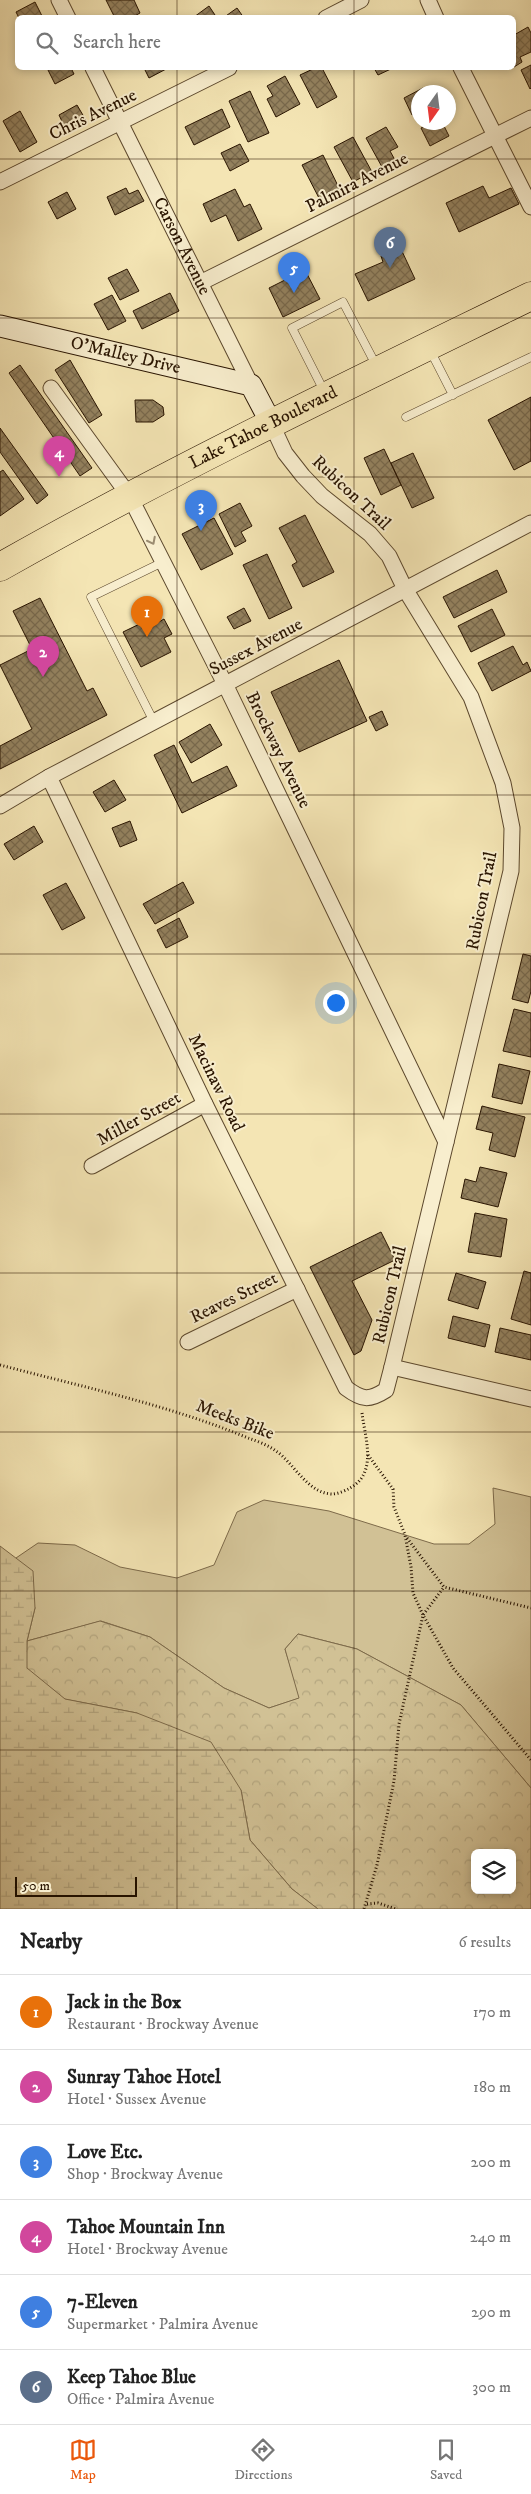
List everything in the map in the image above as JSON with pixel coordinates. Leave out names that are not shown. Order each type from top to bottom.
[{"type":"highway","name":"Lake Tahoe Boulevard","points":[[0,567],[327,396],[531,296]]},
{"type":"street","points":[[59,0],[66,15]]},
{"type":"street","points":[[332,15],[361,0]]},
{"type":"street","points":[[428,0],[435,15]]},
{"type":"street","name":"Carson Avenue","points":[[94,70],[272,425]]},
{"type":"street","name":"Chris Avenue","points":[[0,182],[225,70]]},
{"type":"street","points":[[462,70],[531,207]]},
{"type":"street","name":"Palmira Avenue","points":[[200,283],[531,118]]},
{"type":"street","name":"O'Malley Drive","points":[[0,326],[252,385]]},
{"type":"street","name":"Brockway Avenue","points":[[51,388],[130,498],[225,684],[446,1142]]},
{"type":"street","name":"Rubicon Trail","points":[[272,425],[285,453],[303,476],[322,496],[370,534],[389,556],[405,590],[471,696],[503,783],[512,828],[511,871],[386,1390],[375,1398],[359,1397]]},
{"type":"street","name":"Sussex Avenue","points":[[0,806],[49,777],[531,523]]},
{"type":"street","name":"Macinaw Road","points":[[49,777],[205,1104],[346,1388],[359,1397]]},
{"type":"street","name":"Miller Street","points":[[92,1166],[205,1104]]},
{"type":"street","name":"Reaves Street","points":[[188,1342],[297,1289]]},
{"type":"street","points":[[392,1367],[531,1399]]},
{"type":"lane","points":[[327,396],[292,328],[343,302],[379,371]]},
{"type":"lane","points":[[428,346],[453,395]]},
{"type":"lane","points":[[406,417],[531,357]]},
{"type":"lane","points":[[154,722],[92,598],[163,562]]},
{"type":"path","name":"Meeks Bike","points":[[0,1365],[199,1419],[249,1438],[276,1451],[307,1482],[320,1491],[333,1494],[358,1484],[366,1473],[369,1461],[359,1397]]},
{"type":"path","points":[[368,1454],[394,1489],[394,1507],[405,1535],[411,1567],[413,1593],[423,1615],[453,1668],[531,1760]]},
{"type":"path","points":[[405,1535],[444,1587],[531,1608]]},
{"type":"path","points":[[364,1909],[367,1904],[394,1781],[399,1724],[423,1615],[444,1587]]},
{"type":"path","points":[[367,1904],[378,1903],[396,1909]]},
{"type":"green space","points":[[493,1488],[531,1497],[531,1788],[461,1705],[357,1649],[298,1634],[285,1649],[300,1698],[269,1708],[224,1688],[150,1637],[101,1621],[27,1641],[35,1608],[16,1558],[38,1543],[75,1545],[120,1567],[177,1578],[214,1565],[237,1512],[264,1500],[329,1511],[434,1544],[469,1544],[495,1524]]},
{"type":"green space","points":[[0,1546],[33,1571],[35,1608],[27,1641],[27,1668],[65,1699],[137,1713],[211,1742],[241,1790],[250,1840],[292,1889],[318,1909],[0,1909]]},
{"type":"green space","points":[[100,1621],[150,1637],[224,1688],[269,1708],[299,1698],[285,1649],[298,1634],[357,1649],[461,1705],[531,1788],[531,1909],[318,1909],[292,1889],[250,1840],[241,1790],[137,1713],[64,1699],[26,1668],[27,1641]]},
{"type":"building","points":[[106,0],[134,0],[140,13],[136,15],[114,15]]},
{"type":"building","points":[[35,2],[42,15],[18,15],[16,12]]},
{"type":"building","points":[[209,6],[215,15],[197,15]]},
{"type":"building","points":[[237,8],[242,15],[227,15]]},
{"type":"building","points":[[528,27],[531,33],[531,52],[520,57],[522,62],[516,66],[516,34]]},
{"type":"building","points":[[531,65],[531,88],[530,89],[521,70]]},
{"type":"building","points":[[48,70],[72,70],[74,74],[55,84]]},
{"type":"building","points":[[145,70],[164,70],[149,78]]},
{"type":"building","points":[[311,70],[323,70],[337,97],[317,108],[300,75]]},
{"type":"building","points":[[375,70],[389,70],[378,75]]},
{"type":"building","points":[[285,76],[300,104],[276,117],[267,99],[273,96],[267,86]]},
{"type":"building","points":[[250,91],[269,133],[248,142],[229,101]]},
{"type":"building","points":[[411,94],[411,113],[404,98]]},
{"type":"building","points":[[77,105],[87,122],[67,132],[59,115]]},
{"type":"building","points":[[222,109],[230,127],[194,145],[185,127]]},
{"type":"building","points":[[20,111],[37,142],[20,152],[3,121]]},
{"type":"building","points":[[386,127],[398,147],[390,151],[395,160],[382,167],[366,138]]},
{"type":"building","points":[[422,130],[446,130],[449,136],[430,146]]},
{"type":"building","points":[[353,137],[372,172],[353,182],[334,147]]},
{"type":"building","points":[[240,144],[249,161],[230,171],[221,153]]},
{"type":"building","points":[[323,155],[340,190],[320,200],[302,165]]},
{"type":"building","points":[[483,186],[489,198],[511,188],[519,204],[459,232],[446,203]]},
{"type":"building","points":[[126,188],[129,194],[138,190],[144,201],[115,215],[107,197]]},
{"type":"building","points":[[235,189],[244,207],[250,204],[262,229],[238,241],[226,215],[211,222],[203,204]]},
{"type":"building","points":[[67,192],[76,209],[57,219],[48,202]]},
{"type":"building","points":[[400,247],[415,279],[368,301],[355,274],[383,262],[381,256]]},
{"type":"building","points":[[127,269],[139,291],[120,300],[108,278]]},
{"type":"building","points":[[305,270],[320,299],[283,317],[269,288]]},
{"type":"building","points":[[170,293],[179,311],[142,329],[133,311]]},
{"type":"building","points":[[112,295],[126,321],[108,330],[94,304]]},
{"type":"building","points":[[70,360],[102,415],[89,423],[55,370]]},
{"type":"building","points":[[20,365],[92,468],[80,476],[9,373]]},
{"type":"building","points":[[531,397],[531,461],[514,470],[488,420]]},
{"type":"building","points":[[135,400],[153,400],[163,407],[164,415],[153,422],[136,422]]},
{"type":"building","points":[[0,428],[48,495],[37,504],[0,452]]},
{"type":"building","points":[[384,449],[401,485],[381,495],[364,458]]},
{"type":"building","points":[[413,453],[434,498],[412,508],[391,463]]},
{"type":"building","points":[[3,470],[24,499],[0,516],[0,472]]},
{"type":"building","points":[[240,503],[252,526],[241,532],[246,541],[235,547],[219,514]]},
{"type":"building","points":[[305,515],[334,572],[303,587],[292,565],[297,562],[279,528]]},
{"type":"building","points":[[214,518],[233,554],[201,570],[182,534]]},
{"type":"building","points":[[267,554],[292,608],[269,619],[243,565]]},
{"type":"building","points":[[497,570],[507,592],[454,618],[443,597]]},
{"type":"building","points":[[40,598],[87,691],[93,688],[107,715],[0,769],[0,746],[32,729],[0,665],[32,649],[13,611]]},
{"type":"building","points":[[244,608],[251,621],[234,629],[227,617]]},
{"type":"building","points":[[492,609],[505,635],[471,652],[458,626]]},
{"type":"building","points":[[154,617],[157,623],[164,619],[172,634],[164,638],[171,652],[141,667],[123,632]]},
{"type":"building","points":[[513,646],[523,665],[527,662],[531,671],[492,691],[478,663]]},
{"type":"building","points":[[339,660],[367,721],[299,752],[271,692]]},
{"type":"building","points":[[382,711],[388,725],[376,731],[369,717]]},
{"type":"building","points":[[210,724],[222,745],[191,763],[179,742]]},
{"type":"building","points":[[174,745],[192,783],[227,766],[237,786],[182,813],[154,755]]},
{"type":"building","points":[[114,780],[126,800],[105,812],[93,792]]},
{"type":"building","points":[[130,821],[137,840],[120,847],[112,828]]},
{"type":"building","points":[[34,826],[43,842],[14,860],[4,844]]},
{"type":"building","points":[[183,882],[194,903],[155,924],[143,904]]},
{"type":"building","points":[[66,883],[85,918],[62,930],[43,895]]},
{"type":"building","points":[[179,918],[188,937],[166,948],[157,930]]},
{"type":"building","points":[[523,954],[531,956],[531,991],[528,1003],[512,999]]},
{"type":"building","points":[[514,1009],[531,1013],[531,1057],[503,1051]]},
{"type":"building","points":[[499,1064],[530,1071],[522,1104],[492,1097]]},
{"type":"building","points":[[482,1106],[525,1117],[515,1157],[489,1150],[493,1133],[476,1129]]},
{"type":"building","points":[[480,1167],[507,1173],[498,1207],[461,1198],[465,1179],[476,1182]]},
{"type":"building","points":[[475,1213],[507,1219],[501,1257],[468,1252]]},
{"type":"building","points":[[381,1232],[395,1260],[352,1281],[372,1320],[361,1351],[354,1355],[310,1267]]},
{"type":"building","points":[[524,1271],[531,1273],[531,1325],[511,1319]]},
{"type":"building","points":[[456,1273],[486,1282],[478,1309],[448,1300]]},
{"type":"building","points":[[453,1316],[490,1325],[485,1347],[448,1338]]},
{"type":"building","points":[[500,1328],[531,1335],[531,1360],[495,1352]]},
{"type":"place","name":"Keep Tahoe Blue","points":[[390,268]]},
{"type":"place","name":"7-Eleven","points":[[294,293]]},
{"type":"place","name":"Tahoe Mountain Inn","points":[[59,477]]},
{"type":"place","name":"Love Etc.","points":[[201,531]]},
{"type":"place","name":"Jack in the Box","points":[[147,637]]},
{"type":"place","name":"Sunray Tahoe Hotel","points":[[43,677]]}]
